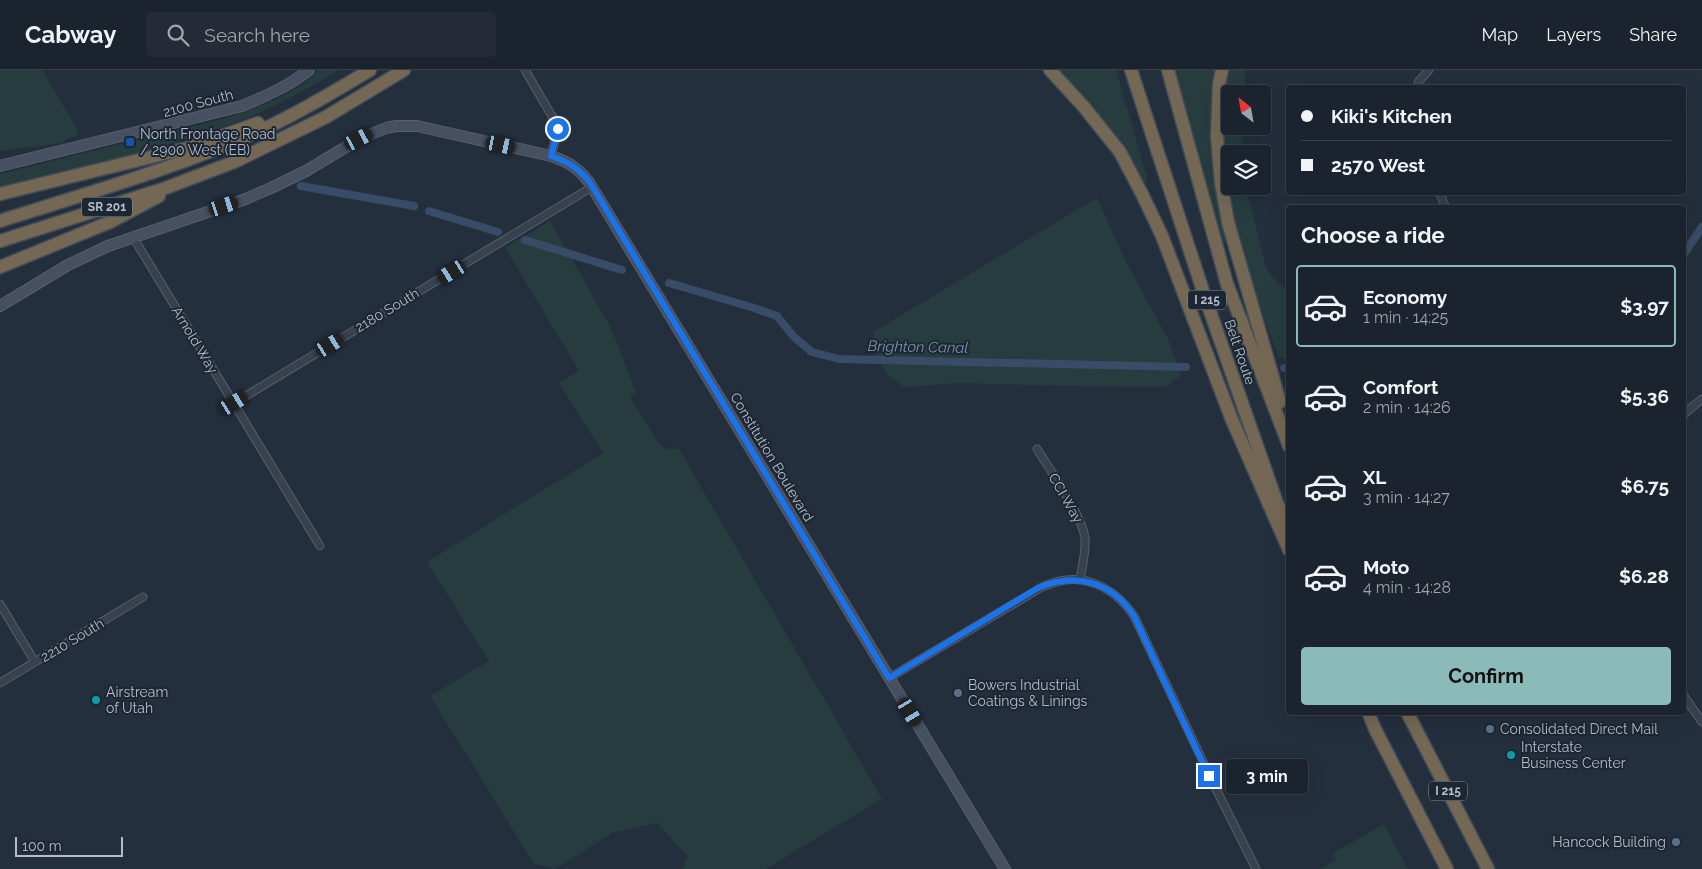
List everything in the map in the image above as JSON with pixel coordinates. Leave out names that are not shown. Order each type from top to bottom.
[{"type":"highway","points":[[0,194],[188,148],[266,120],[369,70]]},
{"type":"highway","name":"SR 201","points":[[0,221],[177,164],[211,151],[291,115],[369,70]]},
{"type":"highway","name":"SR 201","points":[[0,241],[213,171],[318,121],[404,70]]},
{"type":"highway","points":[[1050,70],[1084,107],[1120,152],[1143,196],[1162,236],[1232,420],[1286,543]]},
{"type":"highway","name":"Belt Route","points":[[1131,70],[1208,303],[1277,503],[1286,522]]},
{"type":"highway","name":"Belt Route","points":[[1168,70],[1228,284],[1286,438]]},
{"type":"highway","points":[[1222,70],[1219,84],[1217,136],[1221,183],[1228,222],[1286,423]]},
{"type":"highway","points":[[0,267],[110,222],[153,199],[213,171]]},
{"type":"highway","name":"I 215","points":[[1368,715],[1447,869]]},
{"type":"highway","name":"I 215","points":[[1410,715],[1488,869]]},
{"type":"street","name":"2100 South","points":[[0,166],[242,106],[276,91],[300,78],[310,70]]},
{"type":"street","points":[[525,70],[558,129],[551,156]]},
{"type":"street","points":[[1417,84],[1429,70]]},
{"type":"street","name":"Constitution Boulevard","points":[[0,306],[68,265],[108,246],[243,200],[306,171],[372,132],[386,128],[417,126],[551,156],[567,162],[585,175],[592,186],[1005,869]]},
{"type":"street","name":"2180 South","points":[[234,403],[592,186]]},
{"type":"street","name":"Arnold Way","points":[[133,237],[320,546]]},
{"type":"street","points":[[1686,412],[1702,399]]},
{"type":"street","name":"CCI Way","points":[[1037,449],[1076,513],[1082,528],[1085,545],[1080,580]]},
{"type":"street","points":[[889,678],[1035,590],[1060,581],[1080,580],[1095,584],[1111,592],[1124,602],[1134,616],[1207,772],[1256,869]]},
{"type":"street","name":"2210 South","points":[[0,683],[143,597]]},
{"type":"street","points":[[0,604],[35,662]]},
{"type":"street","points":[[1686,699],[1702,722]]},
{"type":"green space","points":[[0,70],[42,70],[78,131],[77,136],[66,139],[63,143],[0,151]]},
{"type":"green space","points":[[319,70],[339,70],[286,100],[244,119],[174,143],[0,187],[0,174],[238,114],[284,95],[304,84]]},
{"type":"green space","points":[[1058,70],[1116,70],[1148,181],[1145,184],[1104,124]]},
{"type":"green space","points":[[1173,70],[1217,70],[1222,145],[1221,195],[1225,195],[1228,242],[1223,243]]},
{"type":"green space","points":[[1225,70],[1246,70],[1244,85],[1223,85]]},
{"type":"green space","points":[[1221,135],[1242,135],[1242,145],[1222,145]]},
{"type":"green space","points":[[1226,195],[1248,195],[1265,265],[1271,275],[1286,291],[1286,358],[1279,358],[1241,259]]},
{"type":"green space","points":[[1097,198],[1125,260],[1168,339],[1181,375],[1165,387],[961,383],[904,387],[888,376],[876,356],[873,332]]},
{"type":"green space","points":[[550,221],[612,330],[636,392],[630,396],[659,444],[668,449],[679,449],[882,799],[766,869],[682,869],[688,857],[657,823],[614,832],[555,869],[534,864],[430,696],[489,661],[427,562],[603,453],[559,383],[579,371],[505,248]]},
{"type":"green space","points":[[1384,824],[1408,869],[1320,869],[1336,860],[1333,853]]},
{"type":"waterway","name":"Brighton Canal","points":[[301,186],[414,206]]},
{"type":"waterway","name":"Brighton Canal","points":[[429,211],[498,232]]},
{"type":"waterway","name":"Brighton Canal","points":[[1686,251],[1702,227]]},
{"type":"waterway","name":"Brighton Canal","points":[[525,240],[622,270]]},
{"type":"waterway","name":"Brighton Canal","points":[[669,283],[777,316],[794,337],[812,352],[839,359],[1186,367]]},
{"type":"place","name":"North Frontage Road / 2900 West (EB)","points":[[130,142]]},
{"type":"place","name":"Bowers Industrial Coatings & Linings","points":[[958,693]]},
{"type":"place","name":"Airstream of Utah","points":[[96,700]]},
{"type":"place","name":"Consolidated Direct Mail","points":[[1490,729]]},
{"type":"place","name":"Interstate Business Center","points":[[1511,755]]},
{"type":"place","name":"Hancock Building","points":[[1676,842]]},
{"type":"route","points":[[558,129],[551,156],[567,162],[585,175],[889,678],[1038,588],[1065,580],[1080,580],[1095,584],[1118,597],[1134,616],[1209,776]]}]
